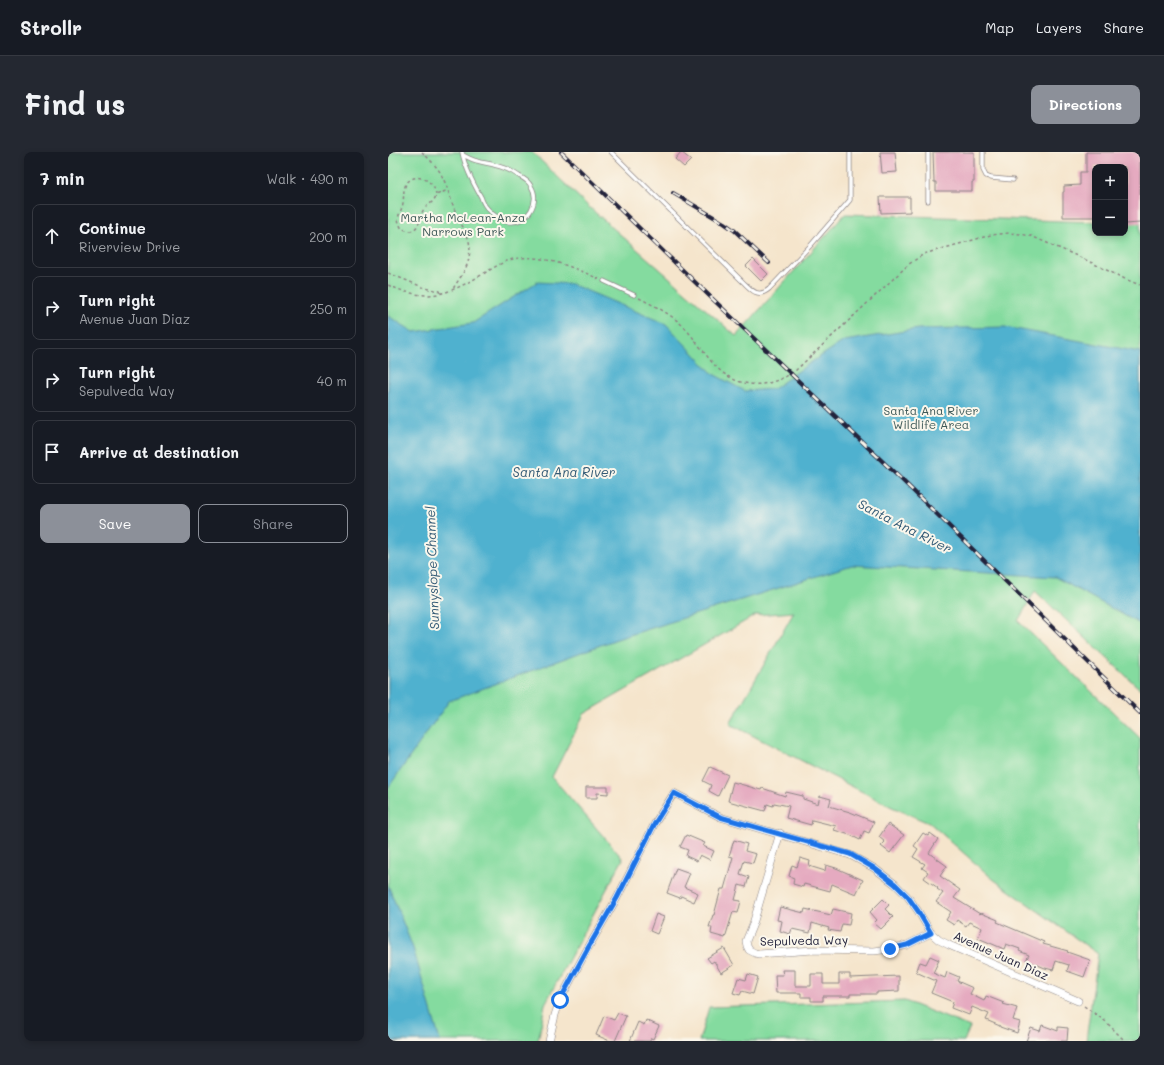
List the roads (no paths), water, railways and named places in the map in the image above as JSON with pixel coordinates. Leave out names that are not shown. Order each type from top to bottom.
[{"type":"street","name":"Avenue Juan Diaz","points":[[549,1041],[555,1015],[564,994],[588,948],[617,898],[655,823],[674,793],[720,817],[850,854],[874,868],[895,884],[908,897],[931,933],[939,940],[1078,1001]]},
{"type":"street","name":"Sepulveda Way","points":[[780,833],[753,924],[746,941],[751,952],[759,954],[813,950],[874,951],[907,945],[931,933]]},
{"type":"lane","points":[[612,152],[742,281],[756,293],[760,294],[764,293],[774,284],[811,245],[850,200],[850,152]]},
{"type":"lane","points":[[928,152],[928,201]]},
{"type":"lane","points":[[983,152],[983,170],[986,176],[991,178],[1013,180]]},
{"type":"lane","points":[[463,153],[476,161],[496,165],[508,170],[520,176],[531,185],[534,193],[534,206],[529,214],[520,221],[509,222],[500,219],[487,208],[474,185],[463,153]]},
{"type":"lane","points":[[604,281],[634,295]]},
{"type":"water","name":"Santa Ana River","points":[[537,282],[571,284],[666,324],[713,374],[745,391],[773,389],[844,341],[918,329],[1005,327],[1140,352],[1140,624],[1055,577],[852,565],[617,639],[449,701],[388,788],[388,316],[414,332],[473,323]]},
{"type":"water","points":[[388,885],[413,948],[440,1041],[388,1041]]},
{"type":"railway","points":[[561,152],[901,479],[1140,713]]},
{"type":"railway","points":[[673,193],[734,230],[769,263]]},
{"type":"park label","name":"Martha McLean-Anza Narrows Park","points":[[463,225]]},
{"type":"park label","name":"Santa Ana River Wildlife Area","points":[[931,418]]},
{"type":"water label","name":"Sunnyslope Channel","points":[[432,568]]}]
